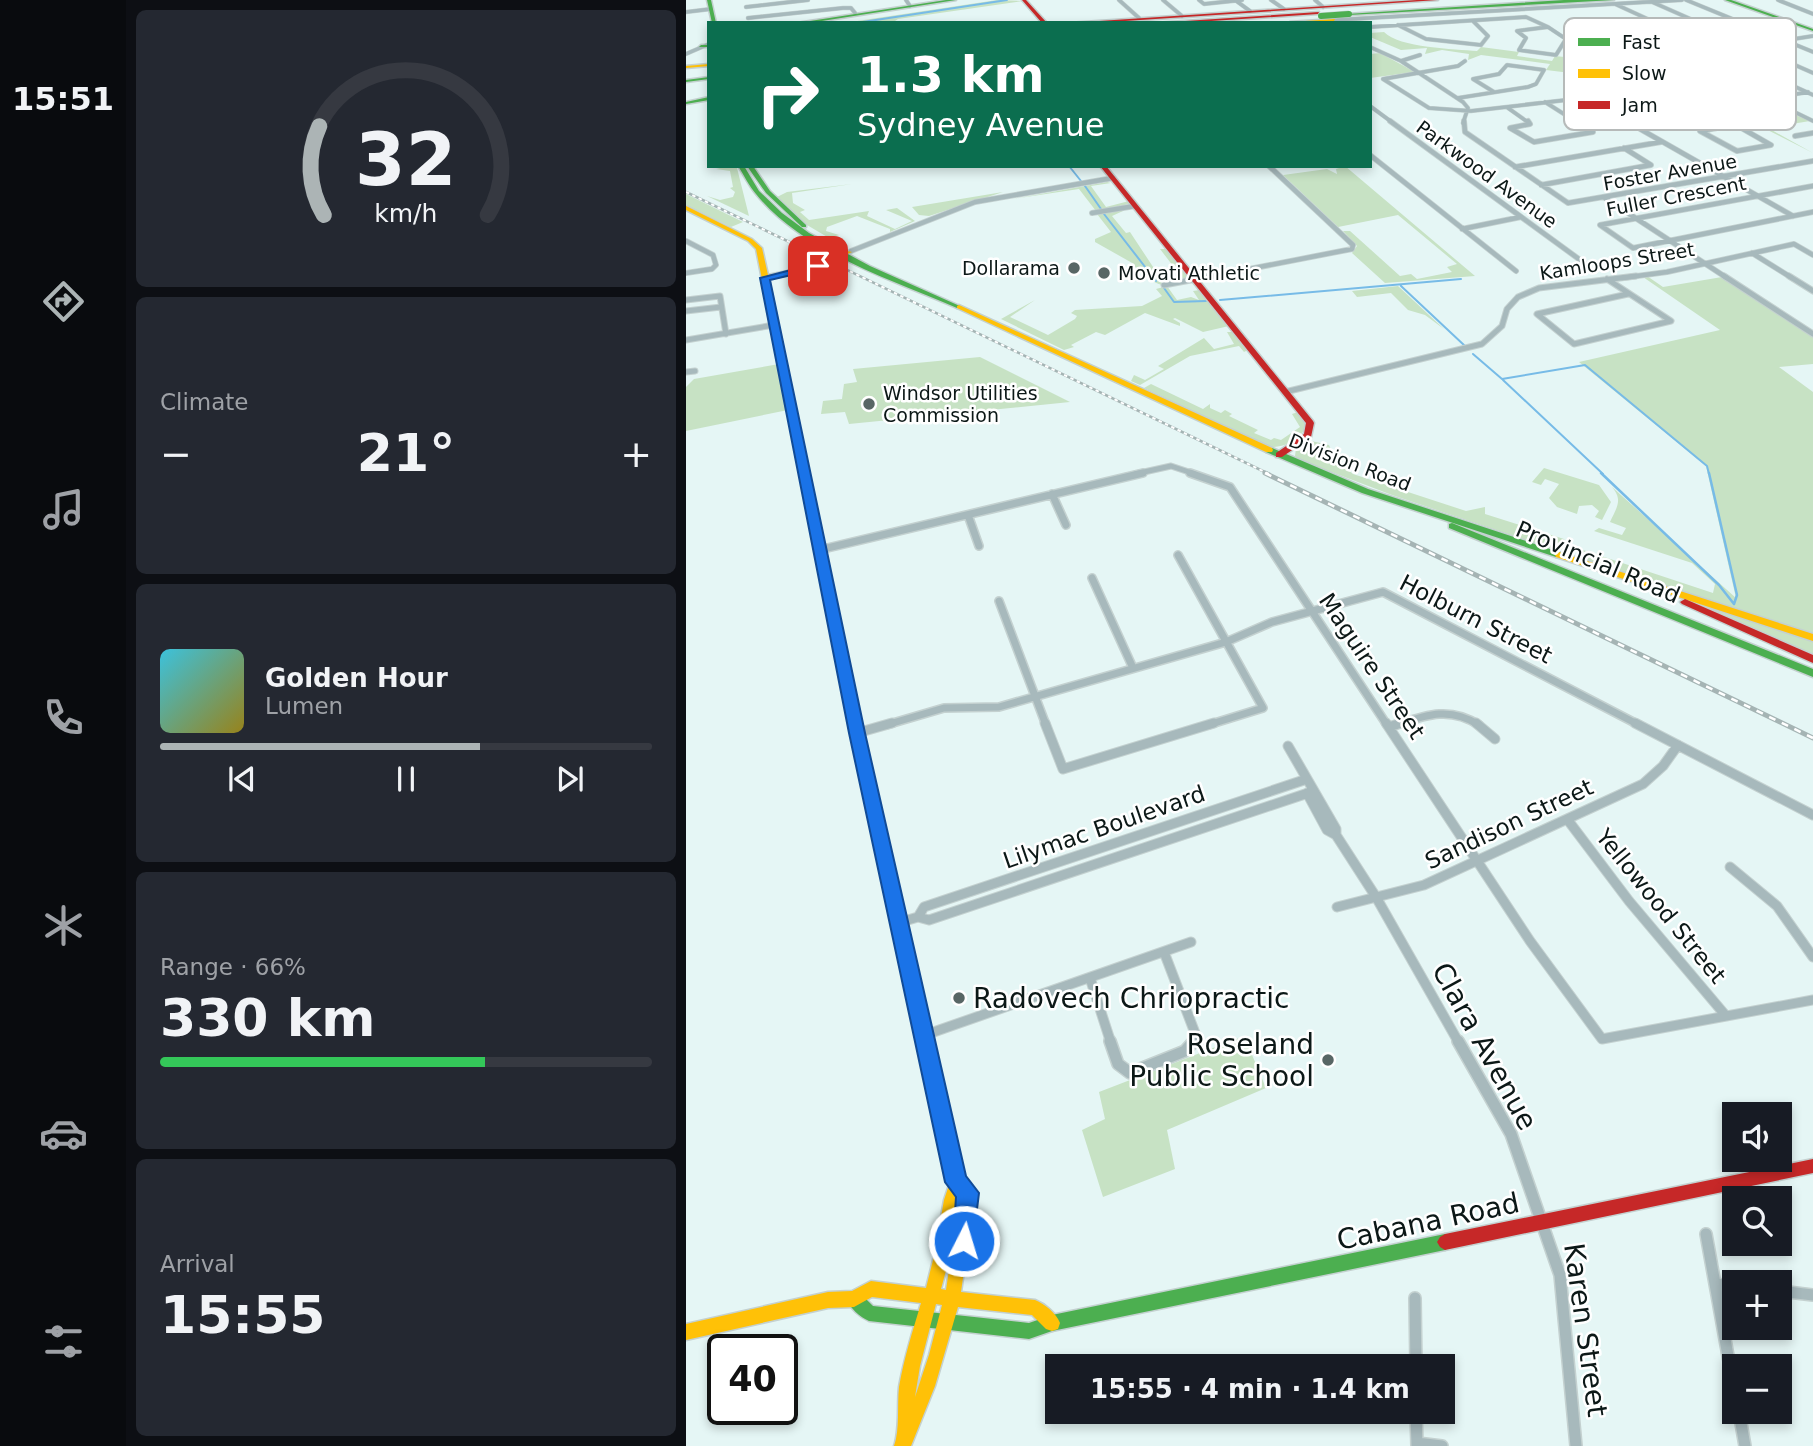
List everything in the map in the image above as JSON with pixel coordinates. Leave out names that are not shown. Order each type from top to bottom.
[{"type":"main road","points":[[794,20],[908,3],[954,0]]},
{"type":"main road","points":[[1024,0],[1043,21]]},
{"type":"main road","points":[[1242,21],[1330,13],[1385,1],[1436,0]]},
{"type":"main road","points":[[1098,21],[1182,16],[1246,6],[1287,16],[1525,0]]},
{"type":"main road","points":[[1192,21],[1584,0]]},
{"type":"main road","points":[[1727,0],[1769,14]]},
{"type":"main road","points":[[1737,0],[1779,18]]},
{"type":"main road","points":[[1544,2],[1612,2]]},
{"type":"main road","points":[[686,80],[702,71]]},
{"type":"main road","points":[[743,168],[766,196]]},
{"type":"main road","points":[[751,168],[766,196]]},
{"type":"main road","points":[[1105,168],[1310,423],[1311,430],[1308,435],[1279,455]]},
{"type":"main road","name":"Division Road","points":[[766,196],[804,225],[848,253],[1279,455],[1365,491],[1813,638]]},
{"type":"main road","points":[[686,208],[755,243],[765,278],[857,733],[957,1182],[968,1193],[967,1226],[950,1299],[921,1409],[904,1440]]},
{"type":"main road","points":[[765,278],[805,270],[848,253]]},
{"type":"main road","name":"Provincial Road","points":[[1365,491],[1813,673]]},
{"type":"main road","name":"Provincial Road","points":[[1631,578],[1813,659]]},
{"type":"main road","name":"Cabana Road","points":[[854,1299],[869,1313],[1029,1331],[1052,1323],[1813,1166]]},
{"type":"main road","points":[[904,1440],[901,1405],[942,1254],[950,1198],[957,1182]]},
{"type":"main road","points":[[686,1332],[828,1300],[854,1299],[871,1289],[1035,1308],[1052,1323]]},
{"type":"street","points":[[746,7],[808,0]]},
{"type":"street","points":[[1119,0],[1139,18]]},
{"type":"street","points":[[1163,0],[1182,16]]},
{"type":"street","points":[[1199,0],[1204,4],[1235,0],[1246,6]]},
{"type":"street","points":[[1235,0],[1246,6]]},
{"type":"street","points":[[1271,0],[1287,16]]},
{"type":"street","points":[[1330,13],[1493,10],[1684,0],[1733,18]]},
{"type":"street","points":[[1778,0],[1813,14]]},
{"type":"street","points":[[748,18],[794,20],[786,1]]},
{"type":"street","points":[[1650,1],[1688,18]]},
{"type":"street","points":[[1612,2],[1646,18]]},
{"type":"street","points":[[1493,10],[1502,19]]},
{"type":"street","points":[[686,12],[712,11]]},
{"type":"street","points":[[1372,27],[1526,17],[1549,27],[1564,38]]},
{"type":"street","points":[[1398,25],[1411,36],[1481,45],[1488,36],[1473,21]]},
{"type":"street","points":[[1433,23],[1439,29]]},
{"type":"street","points":[[1439,23],[1445,29]]},
{"type":"street","points":[[1549,27],[1517,31],[1527,38],[1519,50],[1556,55],[1564,42]]},
{"type":"street","points":[[1796,44],[1813,52]]},
{"type":"street","points":[[686,54],[706,45]]},
{"type":"street","points":[[1372,48],[1401,61],[1458,98],[1468,112]]},
{"type":"street","points":[[1401,61],[1420,55]]},
{"type":"street","points":[[1465,61],[1458,66],[1383,79],[1427,108],[1468,112],[1564,100]]},
{"type":"street","points":[[1458,98],[1533,86],[1544,70],[1507,65],[1499,74],[1473,79],[1494,92]]},
{"type":"street","points":[[1796,66],[1813,73]]},
{"type":"street","points":[[1545,102],[1564,114]]},
{"type":"street","name":"Parkwood Avenue","points":[[1372,107],[1587,265]]},
{"type":"street","points":[[1508,108],[1530,124],[1510,128],[1529,141],[1540,142],[1593,132],[1590,130]]},
{"type":"street","points":[[1468,112],[1462,126],[1465,132],[1541,185],[1651,165],[1624,148]]},
{"type":"street","points":[[1796,113],[1813,121]]},
{"type":"street","points":[[1642,130],[1793,216]]},
{"type":"street","points":[[1706,130],[1700,131],[1737,151],[1771,145],[1743,130]]},
{"type":"street","points":[[1795,136],[1813,132]]},
{"type":"street","points":[[1516,167],[1662,142]]},
{"type":"street","points":[[1372,157],[1516,271]]},
{"type":"street","name":"Foster Avenue","points":[[1541,185],[1568,203],[1574,203],[1813,162]]},
{"type":"street","points":[[1164,285],[1347,250],[1353,245],[1271,168]]},
{"type":"street","points":[[848,253],[975,202],[1113,178]]},
{"type":"street","name":"Fuller Crescent","points":[[1813,186],[1600,225],[1633,248],[1813,212]]},
{"type":"street","points":[[1605,198],[1813,334]]},
{"type":"street","points":[[1092,213],[1135,206]]},
{"type":"street","points":[[1462,229],[1521,217]]},
{"type":"street","points":[[686,241],[713,255],[716,265],[712,269],[686,273]]},
{"type":"street","name":"Kamloops Street","points":[[1285,391],[1469,349],[1493,337],[1502,326],[1507,309],[1518,297],[1539,288],[1706,263],[1794,244],[1813,255]]},
{"type":"street","points":[[1752,253],[1813,292]]},
{"type":"street","points":[[1607,279],[1628,293],[1638,296],[1671,321],[1574,344],[1537,314],[1628,293]]},
{"type":"street","points":[[686,300],[720,296],[726,334]]},
{"type":"street","points":[[686,311],[721,307]]},
{"type":"street","points":[[686,340],[774,325]]},
{"type":"street","points":[[686,372],[695,371]]},
{"type":"street","name":"Maguire Street","points":[[819,550],[1171,466],[1219,481],[1230,487],[1530,941],[1602,1039],[1813,1000]]},
{"type":"street","points":[[1052,494],[1066,525]]},
{"type":"street","points":[[968,514],[979,546]]},
{"type":"street","points":[[999,601],[1063,769],[1263,708],[1178,555]]},
{"type":"street","points":[[1092,578],[1133,668]]},
{"type":"street","name":"Holburn Street","points":[[857,733],[944,708],[999,707],[1226,642],[1272,622],[1382,592],[1813,815]]},
{"type":"street","points":[[1389,727],[1438,711],[1453,711],[1484,728],[1495,739]]},
{"type":"street","name":"Sandison Street","points":[[1337,907],[1424,884],[1643,784],[1663,766],[1678,745]]},
{"type":"street","points":[[1288,746],[1307,779],[1310,792],[1336,829],[1336,835],[1376,897]]},
{"type":"street","name":"Lilymac Boulevard","points":[[918,917],[925,907],[1307,779]]},
{"type":"street","name":"Lilymac Boulevard","points":[[901,922],[918,917],[929,920],[1310,792]]},
{"type":"street","name":"Yellowood Street","points":[[1567,819],[1629,901],[1726,1016]]},
{"type":"street","points":[[1730,867],[1777,906],[1813,957]]},
{"type":"street","name":"Clara Avenue","points":[[1376,897],[1511,1134],[1544,1222]]},
{"type":"street","points":[[925,1035],[1191,942]]},
{"type":"street","points":[[1090,978],[1118,1064],[1130,1073],[1185,1051],[1194,1043],[1195,1033],[1164,952]]},
{"type":"street","name":"Karen Street","points":[[1544,1222],[1560,1275],[1576,1446]]},
{"type":"street","points":[[1706,1234],[1728,1354]]},
{"type":"street","points":[[1715,1284],[1722,1285]]},
{"type":"street","points":[[1792,1292],[1813,1295]]},
{"type":"street","points":[[1415,1298],[1416,1354]]},
{"type":"street","points":[[1416,1424],[1417,1444],[1442,1446]]},
{"type":"street","points":[[1740,1424],[1745,1446]]},
{"type":"green space","points":[[997,0],[1023,1],[895,21],[857,21]]},
{"type":"green space","points":[[1384,32],[1414,45],[1477,51],[1481,47],[1519,52],[1517,56],[1552,61],[1555,56],[1564,57],[1564,72],[1546,70],[1550,64],[1481,55],[1468,60],[1469,54],[1442,50],[1425,54],[1427,48],[1401,50],[1372,38],[1372,33]]},
{"type":"green space","points":[[1380,53],[1415,72],[1372,78],[1372,54]]},
{"type":"green space","points":[[1796,115],[1810,121],[1796,123]]},
{"type":"green space","points":[[1768,130],[1772,130],[1813,153]]},
{"type":"green space","points":[[737,168],[749,216],[707,196],[720,200],[733,197],[735,192],[730,188],[733,187],[730,171],[716,169]]},
{"type":"green space","points":[[1347,168],[1475,276],[1385,283],[1352,253],[1357,246],[1343,231],[1350,231],[1400,276],[1411,274],[1417,279],[1452,272],[1447,267],[1457,264],[1398,215],[1338,227],[1283,175],[1327,169],[1337,174],[1336,169]]},
{"type":"green space","points":[[1107,182],[1111,183],[1091,186],[1106,207],[1129,201],[1129,204],[1096,211],[1079,189],[1013,199]]},
{"type":"green space","points":[[852,184],[792,193],[793,203],[805,210],[800,212],[809,220],[869,211],[867,216],[895,229],[912,221],[886,210],[897,208],[915,221],[890,232],[890,229],[857,216],[827,227],[826,231],[839,235],[829,238],[807,225],[777,197],[787,192]]},
{"type":"green space","points":[[1003,192],[929,216],[919,215],[912,207]]},
{"type":"green space","points":[[686,194],[743,222],[731,227],[686,205]]},
{"type":"green space","points":[[1122,209],[1123,211],[1112,216],[1126,233],[1130,232],[1161,279],[1180,275],[1160,249],[1167,249],[1189,278],[1162,285],[1132,265],[1134,264],[1095,242],[1095,239],[1111,232],[1097,214]]},
{"type":"green space","points":[[1647,276],[1663,287],[1722,277],[1813,337],[1813,364],[1779,367],[1813,392],[1813,636],[1582,559],[1576,551],[1577,548],[1713,593],[1715,584],[1692,563],[1594,531],[1599,528],[1622,535],[1626,528],[1610,522],[1618,500],[1612,487],[1736,598],[1706,466],[1579,362],[1720,330],[1643,277]]},
{"type":"green space","points":[[1167,286],[1177,300],[1191,297],[1199,300],[1193,291],[1200,290],[1229,326],[1203,332],[1175,318],[1173,319],[1180,323],[1180,326],[1145,313],[1105,335],[1096,332],[1071,345],[1074,347],[1064,350],[1001,319],[1035,300],[1010,317],[1048,335],[1075,319],[1077,316],[1071,313],[1075,310],[1142,306],[1162,296],[1156,289]]},
{"type":"green space","points":[[1398,286],[1444,329],[1425,315],[1408,310],[1391,293],[1357,297],[1352,291]]},
{"type":"green space","points":[[1227,332],[1234,332],[1248,350],[1244,352],[1239,346],[1190,356],[1140,385],[1131,381],[1134,375],[1145,380],[1164,369],[1158,366],[1204,338],[1214,349],[1234,344]]},
{"type":"green space","points":[[980,357],[1070,402],[849,424],[845,412],[821,414],[823,401],[842,399],[844,384],[857,382],[853,369]]},
{"type":"green space","points":[[779,364],[788,410],[686,431],[686,387],[694,379]]},
{"type":"green space","points":[[1151,384],[1203,409],[1210,404],[1210,408],[1221,413],[1225,410],[1232,414],[1229,416],[1258,430],[1254,433],[1271,440],[1281,440],[1300,427],[1292,414],[1298,412],[1307,424],[1301,434],[1292,441],[1282,446],[1270,447],[1144,388]]},
{"type":"green space","points":[[1307,440],[1329,445],[1335,459],[1353,474],[1466,511],[1485,507],[1485,514],[1564,539],[1568,547],[1559,551],[1392,495],[1300,460],[1295,456],[1296,448]]},
{"type":"green space","points":[[1544,468],[1599,485],[1611,502],[1602,520],[1595,517],[1599,511],[1592,505],[1579,506],[1577,514],[1557,507],[1549,498],[1559,484],[1545,479],[1541,485],[1532,482]]},
{"type":"green space","points":[[1650,585],[1813,640],[1813,657]]},
{"type":"green space","points":[[1244,1036],[1266,1088],[1167,1130],[1175,1169],[1103,1197],[1082,1130],[1105,1119],[1099,1092]]},
{"type":"waterway","points":[[869,21],[1007,0]]},
{"type":"waterway","points":[[1071,168],[1081,181]]},
{"type":"waterway","points":[[1085,186],[1101,209]]},
{"type":"waterway","points":[[1104,214],[1156,281]]},
{"type":"waterway","points":[[1220,300],[1461,279]]},
{"type":"waterway","points":[[1401,286],[1465,346]]},
{"type":"waterway","points":[[1164,288],[1174,302],[1206,301]]},
{"type":"waterway","points":[[1473,354],[1502,379],[1585,365],[1707,466],[1709,474]]},
{"type":"waterway","points":[[1503,380],[1603,474]]},
{"type":"waterway","points":[[1601,473],[1719,585],[1734,604],[1737,595],[1709,473]]},
{"type":"railway","points":[[686,192],[1269,474]]},
{"type":"railway","points":[[1265,473],[1813,738]]},
{"type":"traffic: fast","points":[[709,0],[714,21]]},
{"type":"traffic: fast","points":[[812,21],[954,0]]},
{"type":"traffic: fast","points":[[1349,14],[1584,0]]},
{"type":"traffic: fast","points":[[1577,1],[1612,0]]},
{"type":"traffic: fast","points":[[1727,0],[1779,18]]},
{"type":"traffic: fast","points":[[1321,16],[1349,14]]},
{"type":"traffic: fast","points":[[1796,24],[1813,30]]},
{"type":"traffic: fast","points":[[701,46],[707,46]]},
{"type":"traffic: fast","points":[[686,81],[707,78]]},
{"type":"traffic: fast","points":[[686,103],[707,98]]},
{"type":"traffic: fast","points":[[742,168],[757,192],[780,215],[806,235],[868,268],[959,307]]},
{"type":"traffic: fast","points":[[751,168],[768,192],[804,226]]},
{"type":"traffic: fast","points":[[1269,450],[1365,491],[1559,555]]},
{"type":"traffic: fast","points":[[1452,526],[1813,673]]},
{"type":"traffic: fast","points":[[845,675],[927,1048]]},
{"type":"traffic: fast","points":[[854,1299],[869,1313],[1029,1331],[1052,1323],[1445,1242]]},
{"type":"traffic: slow","points":[[1319,21],[1334,20]]},
{"type":"traffic: slow","points":[[686,67],[707,65]]},
{"type":"traffic: slow","points":[[686,208],[750,240],[759,248],[845,675]]},
{"type":"traffic: slow","points":[[765,278],[810,269],[849,252]]},
{"type":"traffic: slow","points":[[959,307],[1269,450]]},
{"type":"traffic: slow","points":[[1559,555],[1813,638]]},
{"type":"traffic: slow","points":[[902,1446],[927,1386],[946,1322],[960,1257],[968,1193],[957,1182],[927,1048]]},
{"type":"traffic: slow","points":[[905,1435],[911,1366],[942,1256],[957,1182]]},
{"type":"traffic: slow","points":[[686,1332],[828,1300],[854,1299],[871,1289],[1035,1308],[1052,1323]]},
{"type":"traffic: jam","points":[[1024,0],[1043,21]]},
{"type":"traffic: jam","points":[[1103,21],[1436,0]]},
{"type":"traffic: jam","points":[[1189,21],[1318,13]]},
{"type":"traffic: jam","points":[[1105,168],[1310,423],[1308,435],[1279,455]]},
{"type":"traffic: jam","points":[[1685,602],[1813,659]]},
{"type":"traffic: jam","points":[[1445,1242],[1813,1166]]},
{"type":"place","name":"Dollarama","points":[[1074,268]]},
{"type":"place","name":"Movati Athletic","points":[[1104,273]]},
{"type":"place","name":"Windsor Utilities Commission","points":[[869,404]]},
{"type":"place","name":"Radovech Chriopractic","points":[[959,998]]},
{"type":"place","name":"Roseland Public School","points":[[1328,1060]]},
{"type":"route","points":[[818,266],[765,278],[857,733],[957,1182],[968,1193],[964,1241]]}]
